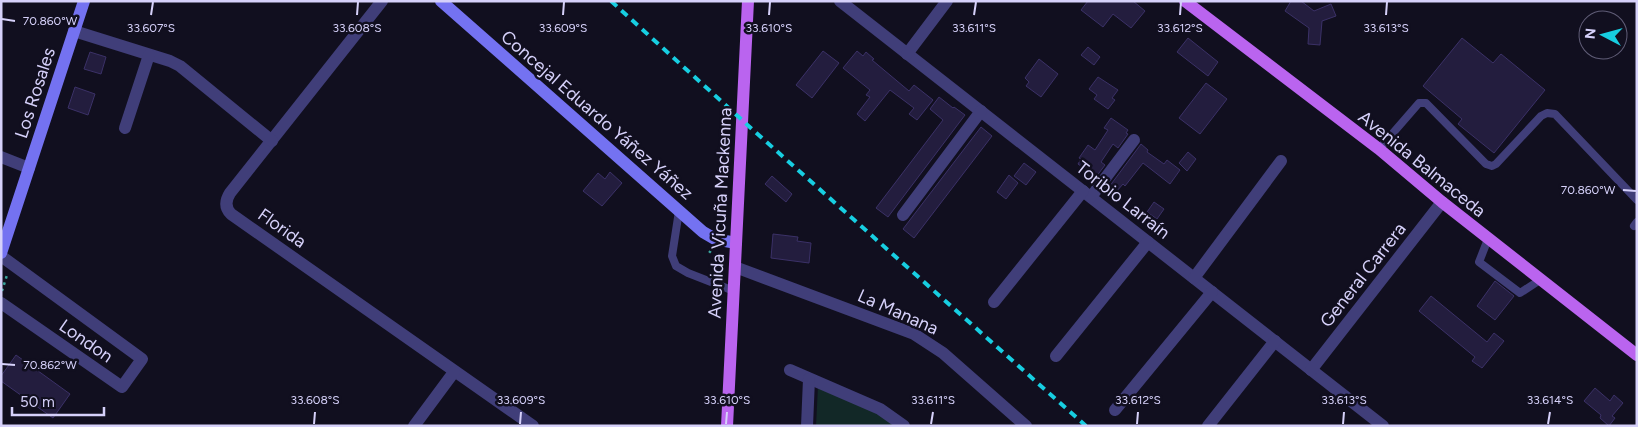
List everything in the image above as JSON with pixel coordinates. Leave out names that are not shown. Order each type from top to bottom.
[{"type":"main road","name":"Avenida Vicuña Mackenna","points":[[727,426],[748,1]]},
{"type":"main road","name":"Avenida Balmaceda","points":[[1185,1],[1379,149],[1540,280],[1635,350]]},
{"type":"street","name":"Los Rosales","points":[[1,255],[84,1]]},
{"type":"street","name":"Florida","points":[[382,1],[228,197],[226,204],[229,211],[454,372],[533,426]]},
{"type":"street","name":"Concejal Eduardo Yáñez Yáñez","points":[[441,1],[708,236],[736,243]]},
{"type":"street","name":"Toribio Larraín","points":[[840,1],[1383,426]]},
{"type":"street","points":[[908,54],[947,1]]},
{"type":"street","points":[[74,31],[170,62],[187,71],[272,141]]},
{"type":"street","points":[[125,128],[149,55]]},
{"type":"street","points":[[903,215],[981,111]]},
{"type":"street","points":[[994,302],[1134,140]]},
{"type":"street","points":[[1,156],[29,168]]},
{"type":"street","points":[[1194,278],[1281,162]]},
{"type":"street","name":"General Carrera","points":[[1312,370],[1442,202]]},
{"type":"street","points":[[1056,356],[1148,242]]},
{"type":"street","name":"London","points":[[1,255],[142,359],[122,388],[1,303]]},
{"type":"street","name":"La Manana","points":[[735,267],[926,340],[1026,426]]},
{"type":"street","points":[[1116,410],[1212,292]]},
{"type":"street","points":[[1208,426],[1275,341]]},
{"type":"street","points":[[790,370],[880,408],[904,426]]},
{"type":"street","points":[[414,426],[454,372]]},
{"type":"street","points":[[807,426],[809,378]]},
{"type":"lane","points":[[1379,149],[1419,103],[1426,103],[1486,164],[1492,166],[1541,116],[1548,113],[1555,114],[1637,200]]},
{"type":"lane","points":[[679,211],[672,256],[676,266],[688,273],[734,291]]},
{"type":"lane","points":[[1488,239],[1479,262],[1520,294],[1540,280]]},
{"type":"green space","points":[[818,386],[877,411],[897,426],[816,426]]},
{"type":"building","points":[[1088,1],[1133,1],[1145,11],[1131,28],[1113,14],[1103,27],[1081,10]]},
{"type":"building","points":[[1291,1],[1301,1],[1314,11],[1331,4],[1336,16],[1322,21],[1320,45],[1308,44],[1309,28],[1285,11]]},
{"type":"building","points":[[1188,38],[1218,62],[1208,76],[1177,52]]},
{"type":"building","points":[[1462,38],[1493,63],[1501,54],[1545,90],[1494,153],[1458,124],[1462,119],[1423,86]]},
{"type":"building","points":[[1088,47],[1100,57],[1094,65],[1081,55]]},
{"type":"building","points":[[823,51],[839,63],[812,98],[796,85]]},
{"type":"building","points":[[857,51],[863,56],[866,52],[874,59],[872,60],[909,91],[914,85],[933,100],[917,120],[909,114],[914,108],[890,90],[865,121],[857,114],[870,97],[866,95],[870,90],[843,68]]},
{"type":"building","points":[[90,52],[106,57],[101,74],[84,69]]},
{"type":"building","points":[[1039,59],[1058,74],[1041,97],[1026,86],[1029,82],[1025,78]]},
{"type":"building","points":[[1098,77],[1118,90],[1112,98],[1115,100],[1108,109],[1094,99],[1097,95],[1089,89]]},
{"type":"building","points":[[1206,83],[1227,99],[1200,134],[1179,118]]},
{"type":"building","points":[[75,87],[95,94],[88,115],[68,108]]},
{"type":"building","points":[[939,97],[965,115],[888,217],[876,208],[943,120],[930,109]]},
{"type":"building","points":[[1111,118],[1128,130],[1126,133],[1128,134],[1118,148],[1113,144],[1101,162],[1105,165],[1096,177],[1078,164],[1081,159],[1079,158],[1088,145],[1095,150],[1108,130],[1104,128]]},
{"type":"building","points":[[981,127],[992,136],[914,238],[903,229]]},
{"type":"building","points":[[1141,144],[1148,150],[1147,152],[1164,164],[1167,160],[1180,170],[1170,184],[1143,163],[1125,186],[1123,184],[1116,192],[1109,187]]},
{"type":"building","points":[[1188,152],[1196,159],[1187,171],[1179,163]]},
{"type":"building","points":[[1024,163],[1036,172],[1026,185],[1014,176]]},
{"type":"building","points":[[610,172],[622,183],[602,206],[583,191],[598,173],[605,179]]},
{"type":"building","points":[[1009,175],[1018,183],[1006,199],[997,192]]},
{"type":"building","points":[[772,176],[792,194],[786,202],[765,184]]},
{"type":"building","points":[[1154,202],[1164,209],[1157,219],[1147,212]]},
{"type":"building","points":[[773,234],[798,237],[797,241],[811,243],[809,263],[771,258]]},
{"type":"building","points":[[1495,281],[1514,296],[1495,320],[1477,306]]},
{"type":"building","points":[[1431,296],[1487,342],[1494,333],[1504,341],[1482,368],[1472,361],[1475,357],[1419,311]]},
{"type":"building","points":[[16,355],[70,394],[53,418],[1,381],[1,376]]},
{"type":"building","points":[[1595,388],[1610,401],[1614,395],[1623,403],[1612,416],[1615,418],[1609,426],[1600,418],[1601,415],[1584,401]]},
{"type":"railway","points":[[611,1],[1086,426]]}]
